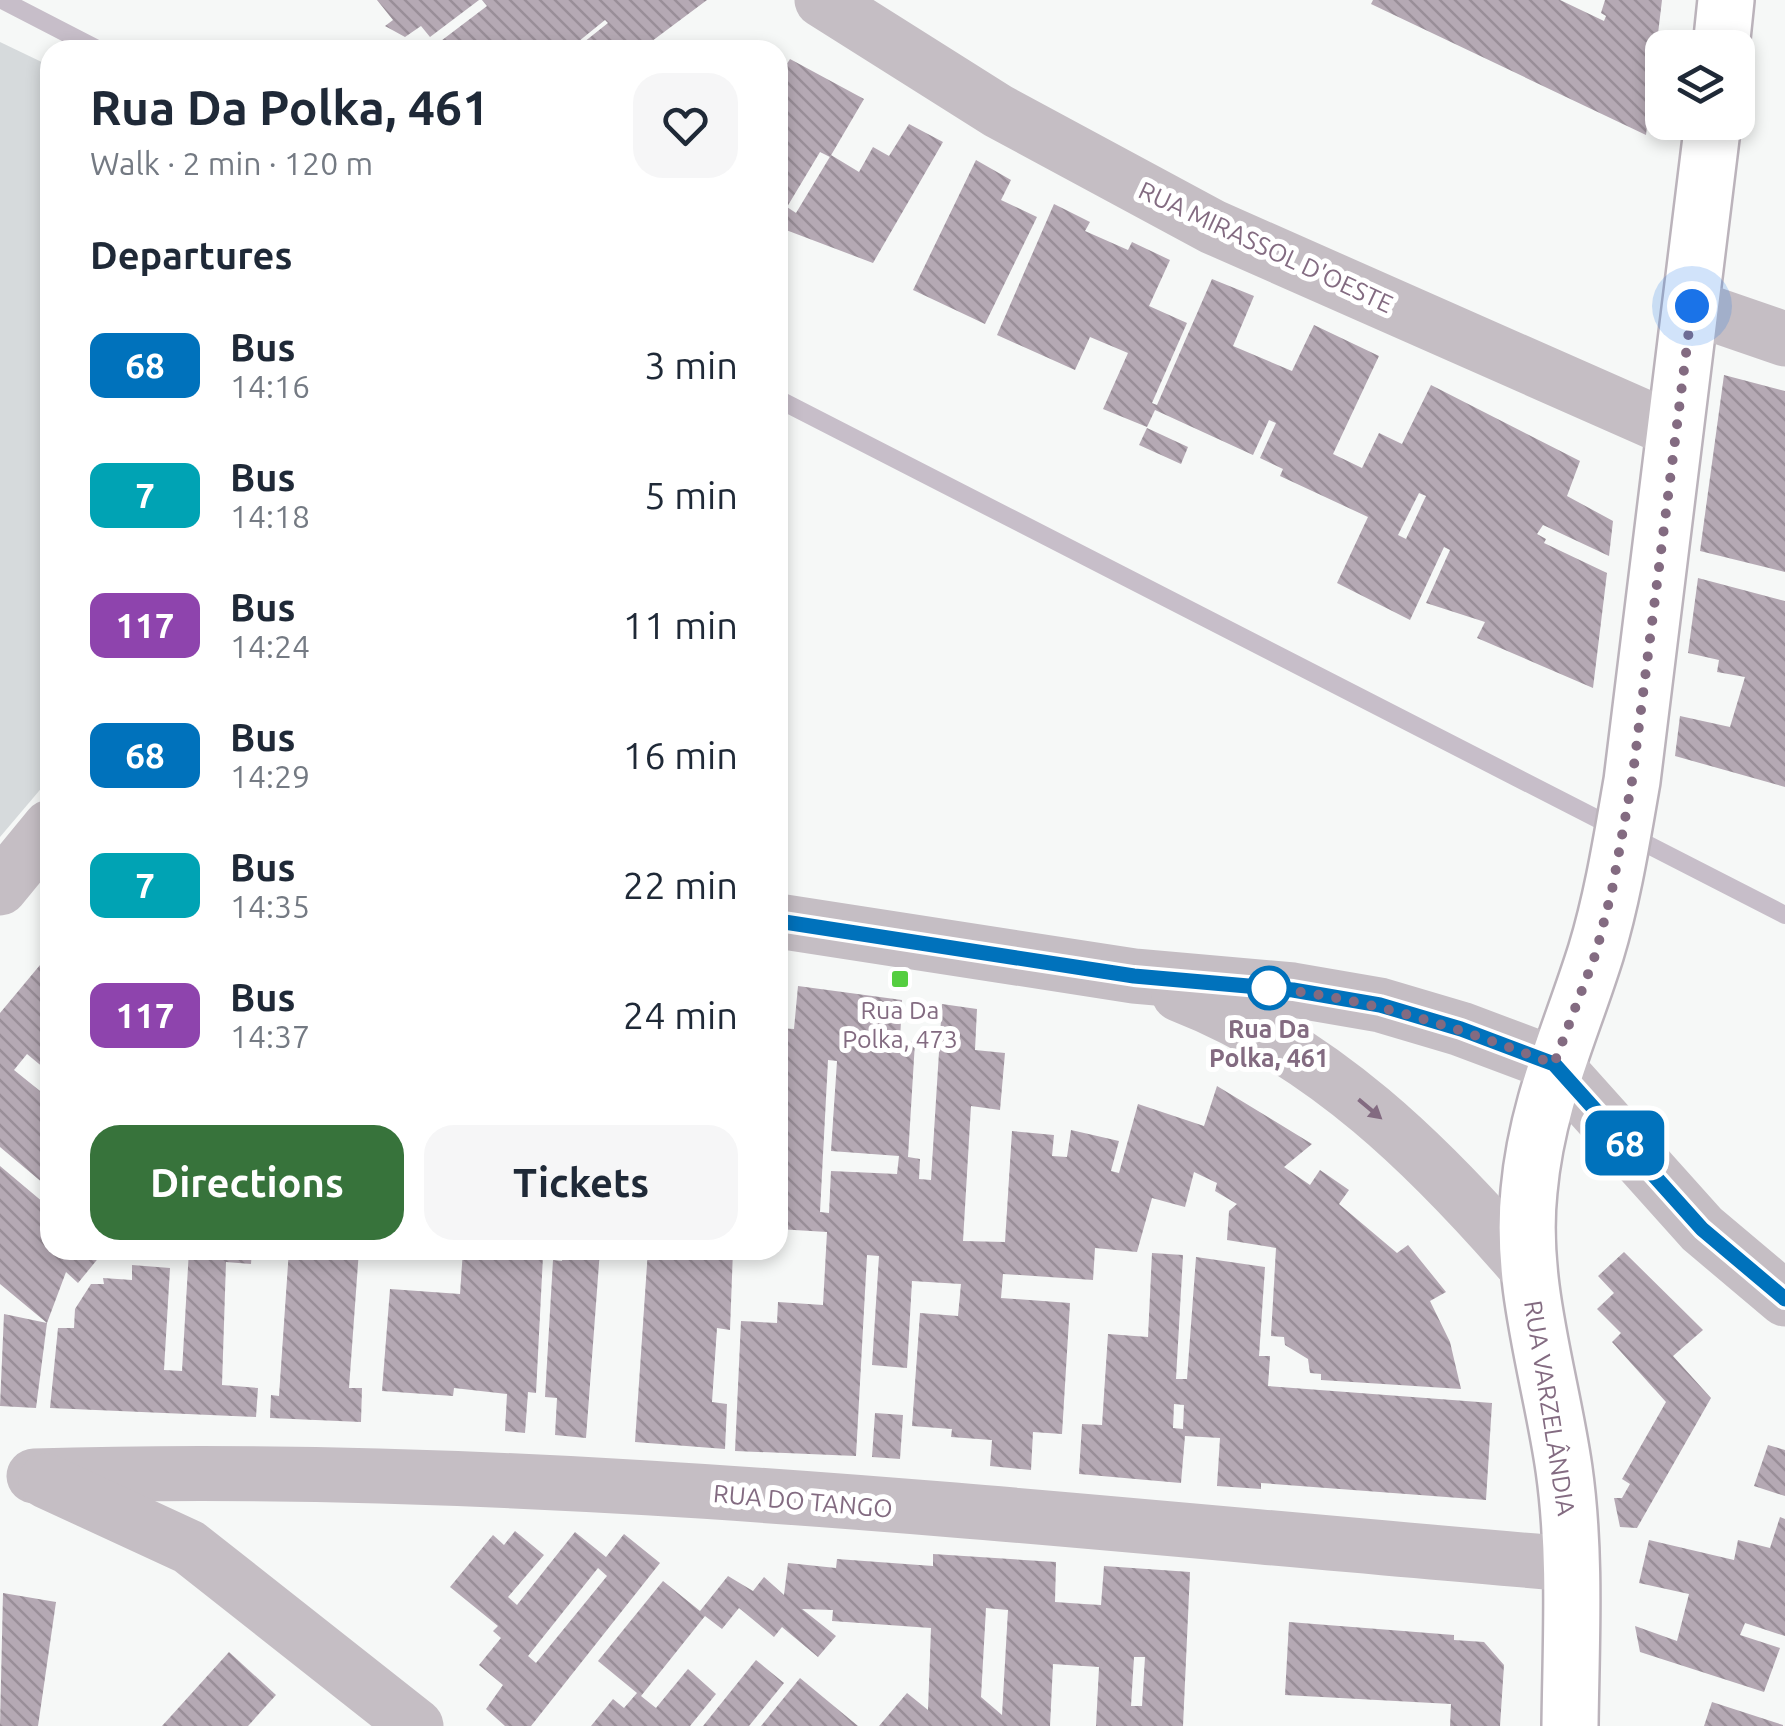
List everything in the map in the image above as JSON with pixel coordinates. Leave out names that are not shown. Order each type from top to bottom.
[{"type":"street","points":[[1723,30],[1726,0]]},
{"type":"street","name":"RUA MIRASSOL D'OESTE","points":[[839,5],[998,112],[1213,228],[1676,431]]},
{"type":"street","name":"RUA VARZELÂNDIA","points":[[1570,1726],[1571,1564],[1564,1472],[1529,1271],[1528,1194],[1554,1064],[1596,953],[1612,890],[1632,781],[1711,140]]},
{"type":"street","points":[[1692,306],[1785,340]]},
{"type":"street","points":[[0,888],[40,839]]},
{"type":"street","points":[[788,923],[1134,976],[1293,990],[1380,1005],[1461,1029],[1554,1064],[1702,1229],[1785,1299]]},
{"type":"street","name":"RUA VARZELÂNDIA","points":[[1134,976],[1270,1036],[1341,1084],[1408,1140],[1529,1271]]},
{"type":"street","name":"RUA DO TANGO","points":[[17,1474],[230,1470],[621,1486],[1571,1564]]},
{"type":"street","points":[[17,1474],[189,1547],[416,1726]]},
{"type":"shaded area","points":[[0,42],[40,61],[40,790],[0,837]]},
{"type":"building","points":[[377,0],[479,0],[430,37],[421,26],[405,37],[385,26],[393,20]]},
{"type":"building","points":[[482,0],[707,0],[653,40],[587,40],[608,23],[605,20],[580,40],[442,40],[487,6]]},
{"type":"building","points":[[1373,0],[1560,0],[1604,21],[1606,16],[1601,13],[1605,0],[1662,0],[1658,30],[1645,30],[1645,135],[1371,4]]},
{"type":"building","points":[[790,59],[864,99],[831,155],[859,172],[873,147],[889,156],[909,124],[943,142],[873,263],[788,231],[788,208],[796,213],[830,157],[820,152],[788,205]]},
{"type":"building","points":[[976,160],[1011,180],[1001,200],[1037,217],[985,324],[913,290]]},
{"type":"building","points":[[1054,204],[1090,222],[1085,231],[1128,250],[1132,242],[1170,260],[1149,306],[1187,323],[1152,403],[1157,405],[1212,279],[1254,296],[1233,346],[1292,371],[1314,325],[1379,356],[1333,454],[1362,468],[1379,433],[1402,444],[1431,385],[1580,461],[1567,496],[1613,521],[1609,556],[1543,525],[1537,534],[1546,539],[1544,543],[1607,573],[1593,688],[1477,638],[1485,622],[1426,603],[1450,550],[1444,547],[1410,620],[1337,583],[1368,517],[1280,476],[1283,469],[1260,458],[1276,423],[1269,420],[1253,455],[1155,410],[1147,427],[1103,409],[1128,353],[1090,337],[1075,370],[997,335]],"holes":[[[1419,493],[1426,496],[1406,539],[1398,535]]]},
{"type":"building","points":[[1724,375],[1785,391],[1785,572],[1700,551]]},
{"type":"building","points":[[1147,428],[1188,447],[1181,464],[1139,445]]},
{"type":"building","points":[[1698,578],[1785,601],[1785,787],[1675,756],[1680,716],[1730,727],[1745,677],[1717,672],[1719,660],[1688,653]]},
{"type":"building","points":[[40,965],[40,1065],[27,1054],[14,1070],[40,1091],[40,1181],[0,1147],[0,1013]]},
{"type":"building","points":[[798,986],[902,1000],[900,1041],[915,1042],[908,1157],[920,1159],[919,1179],[931,1180],[942,1004],[977,1009],[975,1050],[1005,1053],[1000,1110],[971,1106],[963,1241],[1005,1242],[1012,1131],[1054,1135],[1052,1156],[1067,1157],[1071,1130],[1119,1141],[1111,1171],[1119,1173],[1138,1104],[1204,1126],[1217,1086],[1312,1144],[1284,1167],[1310,1185],[1320,1170],[1349,1190],[1339,1204],[1397,1253],[1408,1245],[1446,1292],[1430,1301],[1450,1342],[1461,1389],[1321,1380],[1321,1374],[1310,1373],[1308,1359],[1285,1345],[1284,1337],[1271,1336],[1276,1248],[1227,1240],[1229,1211],[1237,1204],[1215,1191],[1217,1183],[1194,1172],[1185,1207],[1152,1198],[1137,1252],[1095,1248],[1093,1280],[1003,1274],[1001,1298],[1070,1303],[1062,1434],[1033,1432],[1031,1470],[990,1466],[992,1440],[951,1437],[952,1429],[912,1426],[920,1313],[958,1316],[961,1284],[912,1281],[907,1368],[872,1365],[879,1256],[867,1255],[856,1456],[735,1451],[741,1321],[777,1323],[778,1302],[823,1305],[827,1232],[788,1230],[788,1029],[794,1029]],"holes":[[[828,1060],[837,1061],[831,1151],[899,1156],[897,1174],[831,1171],[829,1213],[820,1212]]]},
{"type":"building","points":[[0,1166],[40,1200],[40,1260],[97,1260],[78,1283],[66,1272],[47,1323],[0,1284]]},
{"type":"building","points":[[1624,1252],[1703,1330],[1673,1356],[1711,1398],[1637,1528],[1620,1527],[1614,1498],[1622,1498],[1630,1484],[1622,1479],[1666,1402],[1612,1342],[1621,1333],[1597,1309],[1614,1293],[1598,1276]]},
{"type":"building","points":[[1152,1253],[1183,1255],[1176,1379],[1187,1379],[1196,1257],[1265,1267],[1259,1356],[1270,1356],[1268,1386],[1492,1403],[1486,1500],[1261,1483],[1261,1489],[1217,1486],[1220,1438],[1185,1436],[1181,1483],[1079,1474],[1082,1424],[1102,1425],[1108,1334],[1148,1337]],"holes":[[[1174,1404],[1184,1405],[1183,1429],[1173,1428]]]},
{"type":"building","points":[[188,1260],[251,1260],[251,1264],[226,1262],[222,1385],[258,1388],[256,1417],[50,1408],[58,1328],[74,1328],[75,1309],[91,1284],[104,1284],[103,1278],[132,1280],[132,1265],[170,1268],[164,1370],[182,1371]]},
{"type":"building","points":[[288,1260],[358,1260],[349,1388],[362,1388],[361,1422],[270,1418],[271,1395],[279,1396]]},
{"type":"building","points":[[462,1260],[543,1260],[536,1393],[528,1392],[525,1433],[505,1431],[507,1394],[454,1388],[453,1396],[382,1391],[390,1289],[460,1294]]},
{"type":"building","points":[[553,1260],[599,1260],[586,1438],[555,1435],[557,1398],[545,1397]]},
{"type":"building","points":[[647,1260],[733,1260],[730,1330],[717,1328],[712,1402],[727,1404],[725,1449],[635,1442]]},
{"type":"building","points":[[4,1314],[47,1323],[36,1408],[0,1406]]},
{"type":"building","points":[[875,1413],[903,1415],[900,1459],[872,1457]]},
{"type":"building","points":[[1768,1445],[1785,1450],[1785,1496],[1754,1486]]},
{"type":"building","points":[[1780,1517],[1785,1519],[1785,1636],[1745,1623],[1740,1635],[1780,1648],[1764,1692],[1640,1652],[1635,1626],[1677,1641],[1689,1594],[1639,1583],[1649,1540],[1734,1560],[1738,1540],[1770,1548]]},
{"type":"building","points":[[515,1531],[544,1555],[508,1597],[517,1605],[575,1532],[606,1557],[624,1534],[660,1563],[531,1726],[505,1726],[486,1709],[503,1685],[479,1665],[501,1638],[493,1631],[498,1626],[450,1587],[493,1535],[504,1545]],"holes":[[[598,1568],[607,1576],[536,1663],[528,1656]]]},
{"type":"building","points":[[933,1554],[1056,1562],[1055,1602],[1101,1605],[1104,1566],[1190,1572],[1183,1726],[1096,1726],[1099,1667],[1053,1664],[1050,1726],[879,1726],[907,1693],[928,1710],[931,1628],[832,1621],[833,1610],[802,1609],[836,1636],[818,1657],[782,1627],[774,1637],[739,1608],[722,1629],[705,1616],[641,1696],[656,1708],[688,1669],[716,1694],[690,1726],[591,1726],[613,1699],[624,1708],[637,1693],[598,1661],[663,1581],[700,1611],[728,1576],[753,1591],[764,1577],[784,1595],[788,1563],[836,1568],[837,1559],[933,1566]],"holes":[[[986,1608],[1008,1610],[1002,1715],[981,1697]],[[1134,1657],[1145,1657],[1142,1706],[1131,1706]]]},
{"type":"building","points":[[3,1593],[56,1602],[38,1726],[0,1726]]},
{"type":"building","points":[[1289,1622],[1454,1635],[1454,1640],[1484,1642],[1504,1665],[1500,1726],[1450,1726],[1451,1704],[1285,1695]]},
{"type":"building","points":[[229,1652],[276,1695],[248,1726],[162,1726]]},
{"type":"building","points":[[756,1660],[784,1683],[749,1726],[703,1726]]},
{"type":"building","points":[[800,1678],[858,1726],[761,1726]]},
{"type":"building","points":[[1712,1702],[1783,1725],[1783,1726],[1704,1726]]},
{"type":"waterway","points":[[2,0],[80,40]]},
{"type":"waterway","points":[[788,404],[1785,915]]},
{"type":"bus line","name":"68","points":[[788,923],[1134,976],[1293,990],[1380,1005],[1461,1029],[1554,1064],[1702,1229],[1785,1299]]},
{"type":"place","name":"Rua Da Polka, 473","points":[[900,979]]},
{"type":"place","name":"Rua Da Polka, 461","points":[[1269,988]]},
{"type":"route","points":[[1269,988],[1258,987],[1380,1005],[1461,1029],[1554,1064],[1596,953],[1632,781],[1692,306]]}]
